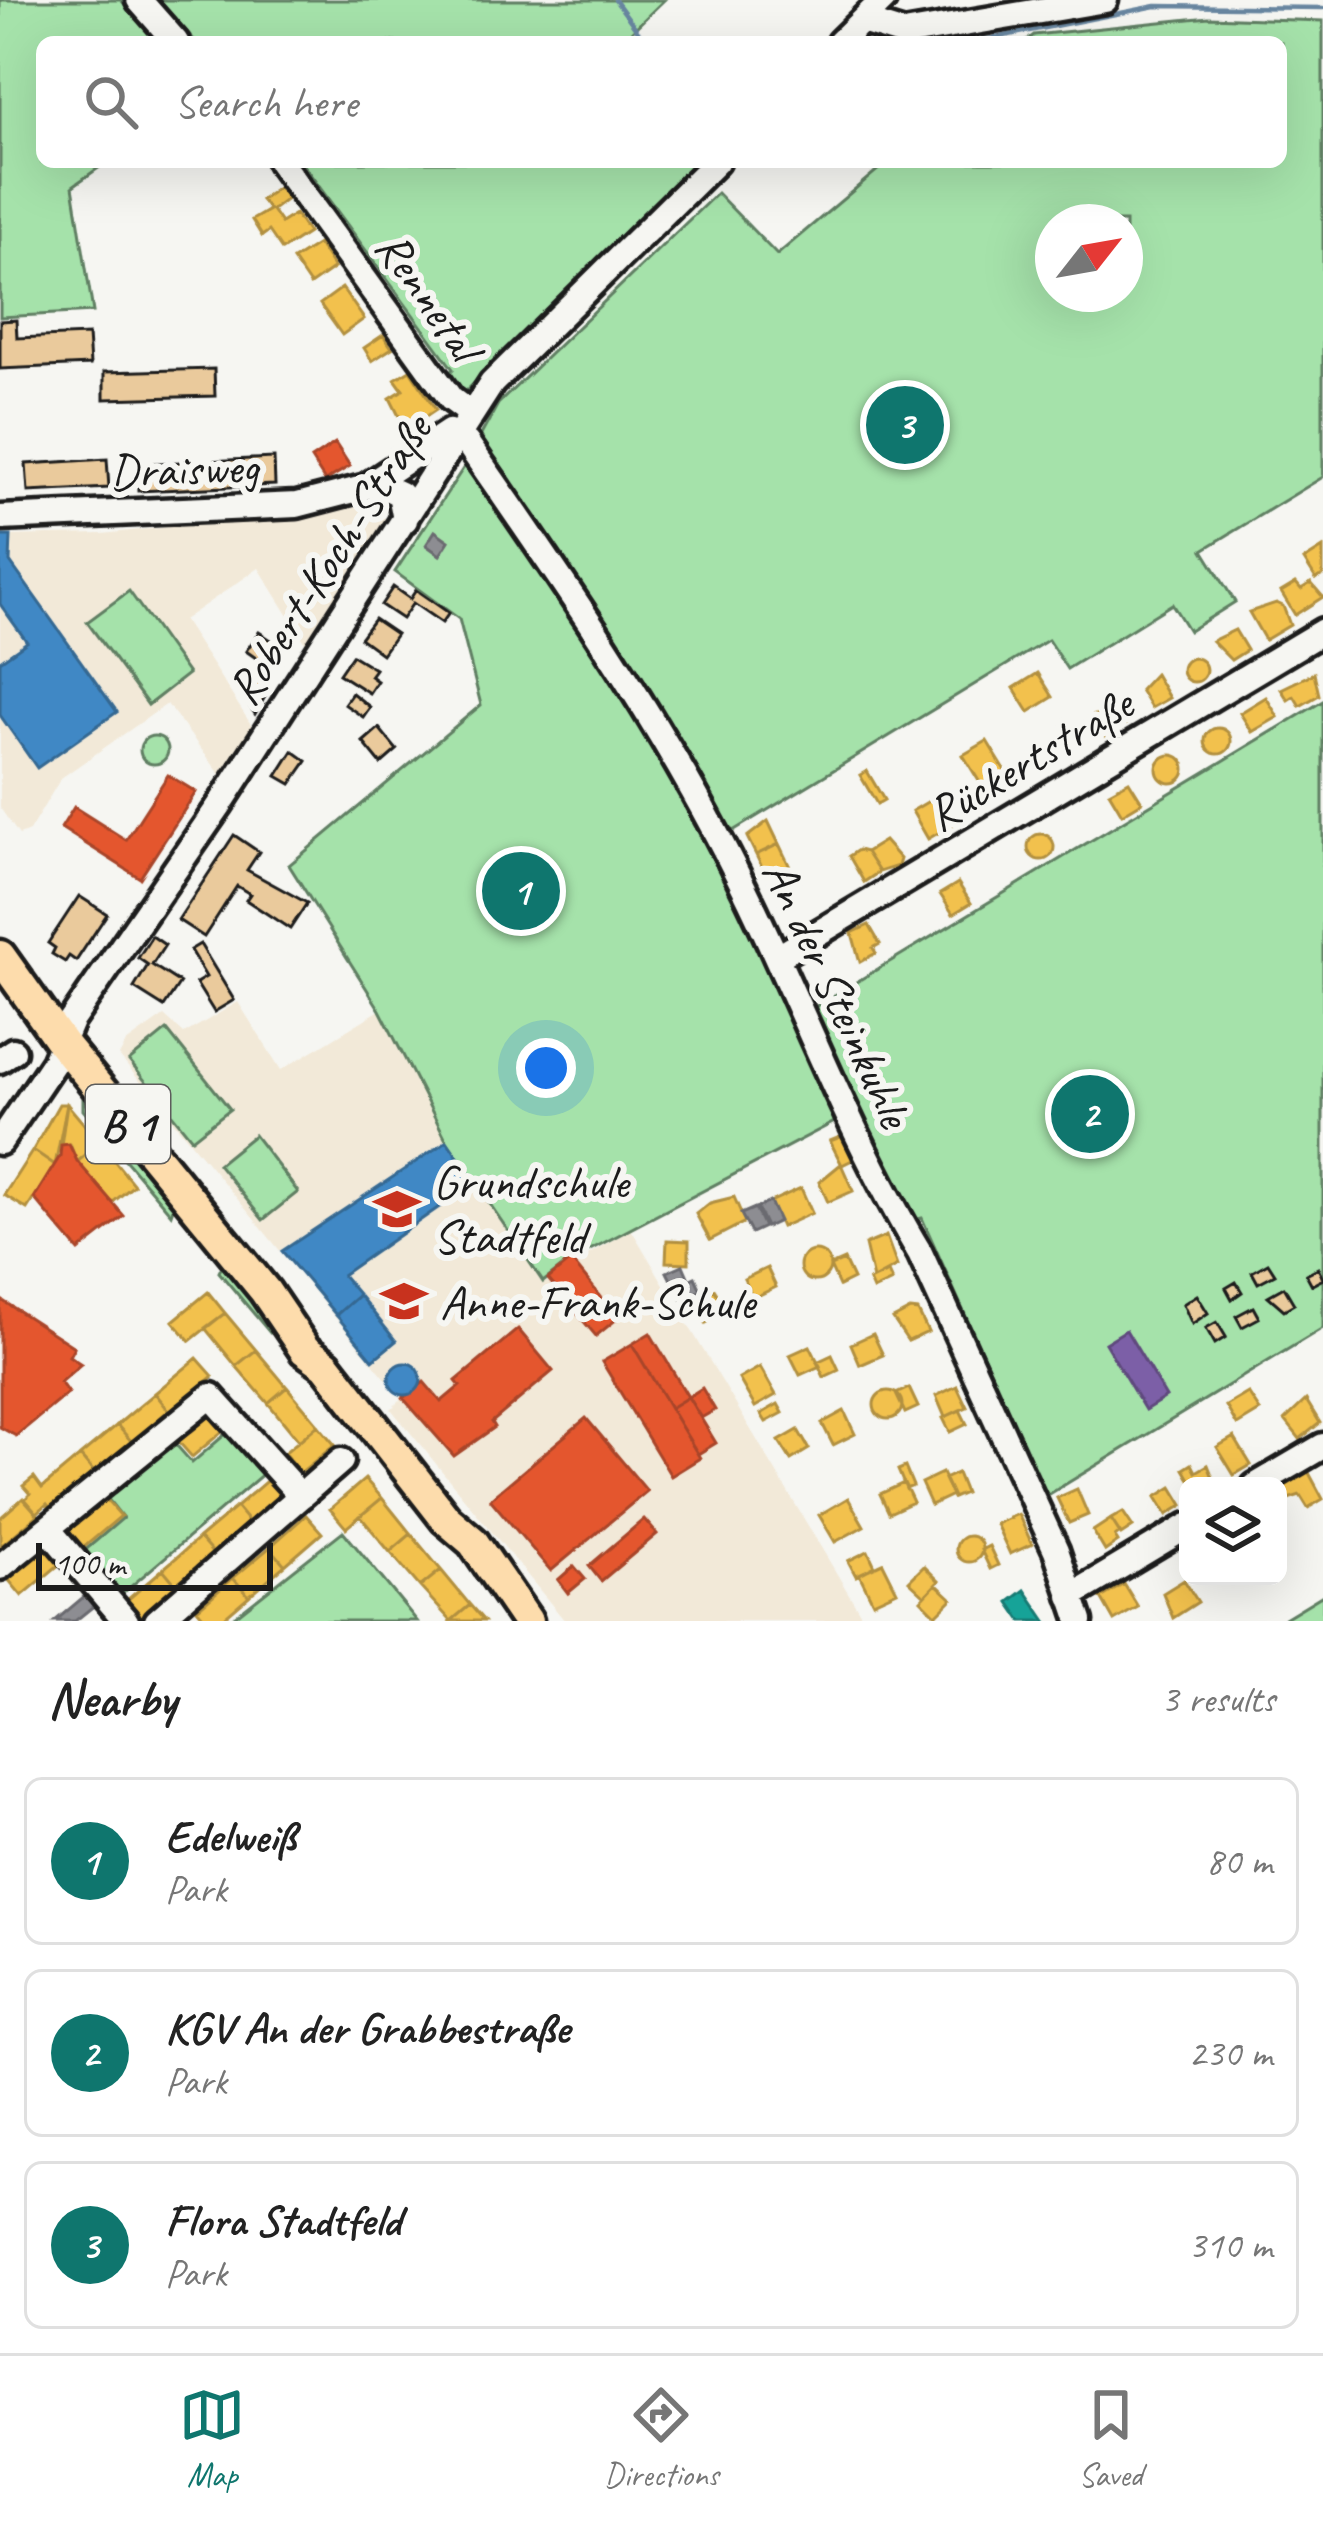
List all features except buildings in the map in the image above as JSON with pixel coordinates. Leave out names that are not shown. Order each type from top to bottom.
[{"type":"main road","name":"B 1","points":[[0,956],[62,1043],[265,1291],[299,1318],[320,1346],[326,1365],[446,1520],[449,1539],[479,1576],[495,1581],[527,1621]]},
{"type":"street","points":[[139,0],[171,36]]},
{"type":"street","points":[[846,36],[883,0]]},
{"type":"street","points":[[862,21],[904,34],[1105,0]]},
{"type":"street","name":"Rennetal","points":[[284,168],[452,399],[464,425]]},
{"type":"street","name":"Robert-Koch-Straße","points":[[3,1130],[507,366],[710,168]]},
{"type":"street","name":"Draisweg","points":[[0,518],[297,505],[369,485],[464,425]]},
{"type":"street","name":"An der Steinkuhle","points":[[464,425],[513,510],[656,724],[778,958],[1056,1550],[1080,1621]]},
{"type":"street","points":[[369,485],[397,491],[405,520]]},
{"type":"street","name":"Rückertstraße","points":[[778,958],[1323,631]]},
{"type":"street","points":[[0,1568],[213,1396],[301,1496]]},
{"type":"street","points":[[1271,1477],[1323,1446]]},
{"type":"street","points":[[158,1621],[341,1461]]},
{"type":"street","points":[[49,1530],[126,1621]]},
{"type":"street","points":[[1071,1596],[1179,1531]]},
{"type":"shaded area","points":[[369,506],[388,521],[307,645],[259,568],[183,620],[252,726],[220,774],[167,704],[61,778],[29,831],[19,835],[0,808],[0,536],[102,534]]},
{"type":"shaded area","points":[[238,1002],[281,1070],[380,1010],[447,1141],[544,1281],[631,1229],[865,1621],[565,1621],[391,1409],[402,1398],[119,1056],[126,1043],[164,1016],[184,1034]]},
{"type":"green space","points":[[0,0],[121,0],[152,36],[36,36],[36,168],[98,168],[73,186],[93,312],[0,317]]},
{"type":"green space","points":[[158,0],[664,0],[631,32],[635,36],[191,36]]},
{"type":"green space","points":[[1209,17],[1323,21],[1323,477],[1203,550],[1235,602],[1189,631],[1172,604],[1067,669],[1048,640],[723,837],[475,446],[498,404],[717,193],[777,255],[880,168],[1287,168],[1287,36],[1033,36]]},
{"type":"green space","points":[[305,168],[692,168],[465,392],[447,375],[453,369]]},
{"type":"green space","points":[[470,458],[642,715],[702,822],[842,1118],[571,1260],[543,1282],[447,1141],[380,1010],[289,865],[481,705],[459,619],[395,572]]},
{"type":"green space","points":[[129,591],[188,674],[148,705],[87,622]]},
{"type":"green space","points":[[1323,701],[1323,1328],[1046,1496],[922,1218],[909,1221],[808,1011]]},
{"type":"green space","points":[[154,736],[164,740],[168,750],[164,760],[154,764],[144,760],[140,750],[144,740]]},
{"type":"green space","points":[[167,1030],[230,1109],[192,1139],[129,1061]]},
{"type":"green space","points":[[83,1101],[174,1205],[171,1214],[83,1110]]},
{"type":"green space","points":[[254,1135],[298,1192],[263,1220],[218,1164]]},
{"type":"green space","points":[[223,1264],[276,1328],[270,1333],[219,1272]]},
{"type":"green space","points":[[236,1425],[271,1467],[122,1594],[83,1552],[123,1518],[103,1493],[170,1438],[192,1463]]},
{"type":"green space","points":[[343,1531],[417,1621],[229,1621]]},
{"type":"green space","points":[[1323,1595],[1323,1621],[1280,1621]]},
{"type":"waterway","points":[[615,0],[642,36]]},
{"type":"waterway","points":[[1004,36],[1156,6],[1323,8]]},
{"type":"place","name":"Flora Stadtfeld","points":[[905,425]]},
{"type":"place","name":"Edelweiß","points":[[521,891]]},
{"type":"place","name":"KGV An der Grabbestraße","points":[[1090,1114]]},
{"type":"place","name":"Grundschule Stadtfeld","points":[[397,1209]]},
{"type":"place","name":"Anne-Frank-Schule","points":[[404,1301]]}]
